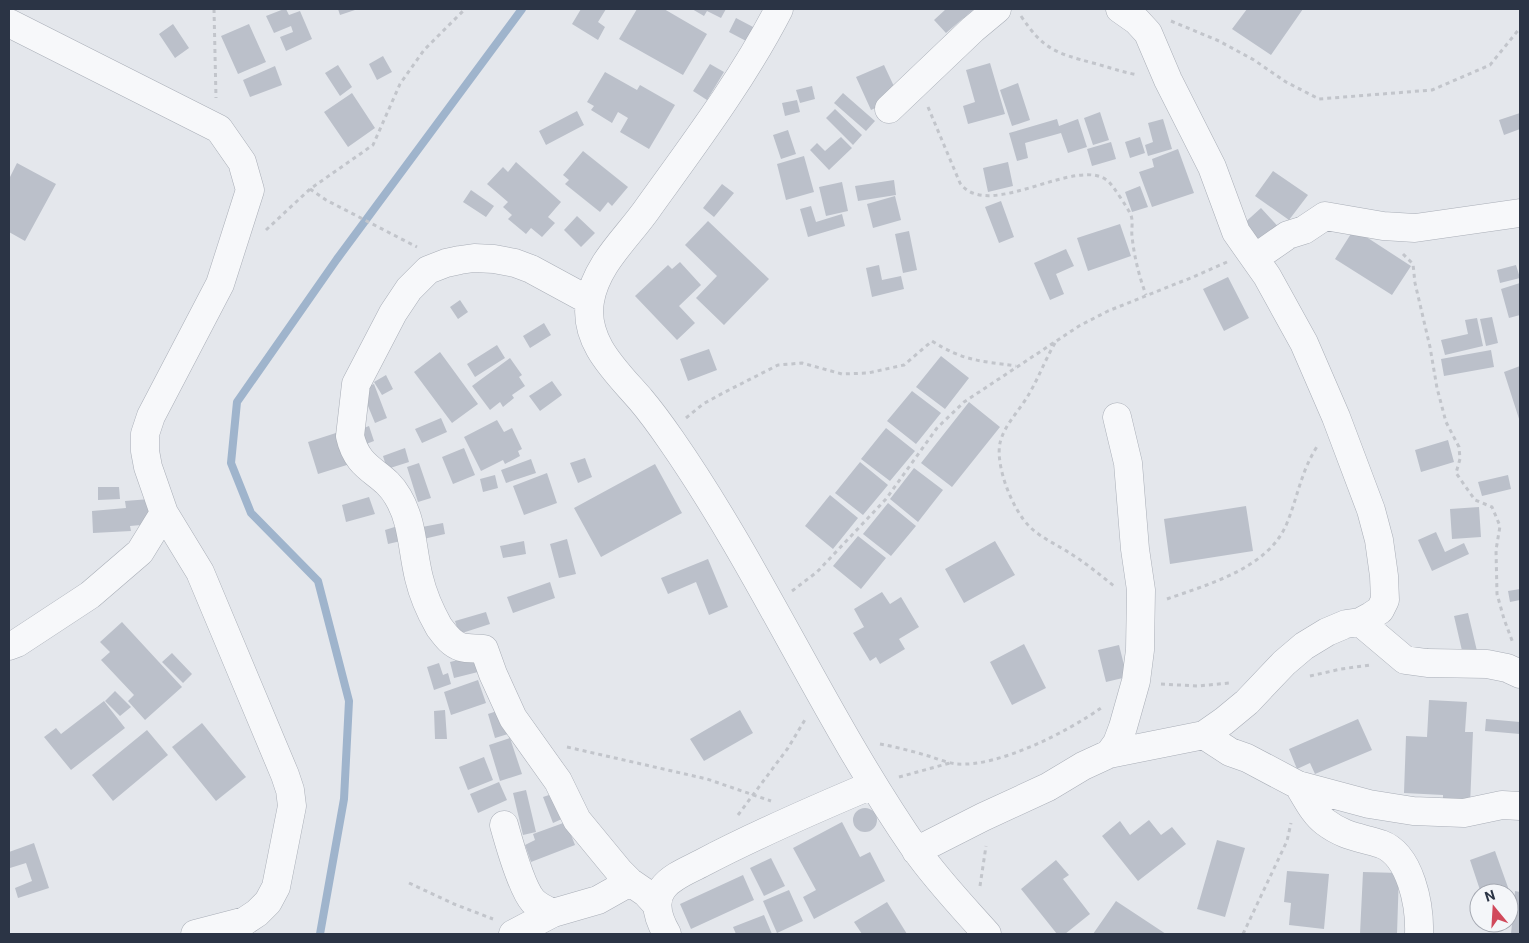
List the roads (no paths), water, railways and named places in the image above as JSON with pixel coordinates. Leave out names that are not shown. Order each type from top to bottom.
[{"type":"street","points":[[779,9],[740,76],[642,216],[602,267],[594,284],[590,300],[589,314],[594,339],[610,365],[643,402],[699,480],[872,785],[916,851],[984,931]]},
{"type":"street","points":[[889,109],[972,29],[997,9]]},
{"type":"street","points":[[916,851],[1048,787],[1083,766],[1109,754],[1204,735],[1235,712],[1291,657],[1320,637],[1346,624],[1360,622],[1380,610],[1385,600],[1379,540],[1371,510],[1336,417],[1304,343],[1267,276],[1236,232],[1212,167],[1168,80],[1148,33],[1137,21],[1120,9]]},
{"type":"street","points":[[9,23],[219,129],[242,162],[250,190],[220,284],[151,416],[145,434],[145,451],[148,467],[164,513],[200,572],[285,775],[290,790],[292,806],[276,887],[268,902],[258,913],[245,921],[195,934]]},
{"type":"street","points":[[1253,254],[1288,235],[1304,230],[1324,216],[1395,227],[1415,228],[1520,213]]},
{"type":"street","points":[[590,300],[531,269],[494,258],[474,258],[446,263],[424,273],[409,288],[383,330],[356,384],[350,436],[360,460],[393,488],[404,507],[411,529],[419,577],[430,610],[450,640],[462,647],[484,649],[513,718],[558,781],[577,820],[619,871],[630,882],[646,893],[656,904],[660,921],[667,934]]},
{"type":"street","points":[[1109,754],[1117,743],[1123,727],[1136,681],[1140,650],[1141,606],[1128,463],[1116,418]]},
{"type":"street","points":[[9,646],[17,643],[90,595],[140,552],[164,513]]},
{"type":"street","points":[[1360,622],[1405,660],[1427,663],[1487,664],[1506,668],[1520,674]]},
{"type":"street","points":[[1204,735],[1230,752],[1247,758],[1298,785],[1369,804],[1413,811],[1464,813],[1502,805],[1520,806]]},
{"type":"street","points":[[656,904],[662,888],[683,873],[768,831],[872,785]]},
{"type":"street","points":[[1298,785],[1316,813],[1328,824],[1350,836],[1382,845],[1401,858],[1414,890],[1418,934]]},
{"type":"street","points":[[504,826],[512,854],[528,894],[538,905],[553,913]]},
{"type":"street","points":[[519,931],[553,913],[598,900],[630,882]]},
{"type":"waterway","points":[[320,934],[344,799],[349,701],[318,581],[251,513],[231,463],[237,402],[337,259],[522,9]]}]
